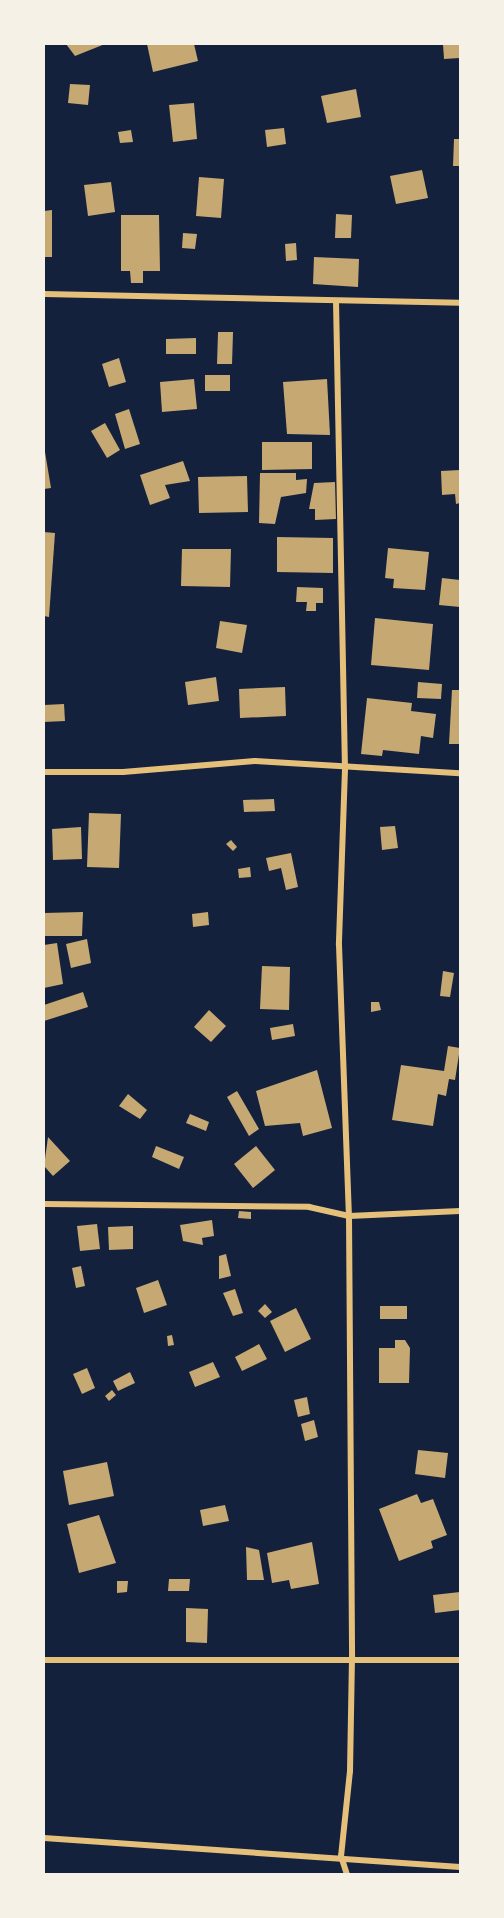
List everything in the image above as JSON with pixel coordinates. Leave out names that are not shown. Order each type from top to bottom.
[{"type":"street","points":[[44,294],[460,303]]},
{"type":"street","points":[[336,301],[345,769],[339,945],[348,1216],[352,1657],[350,1771],[341,1856],[347,1875]]},
{"type":"street","points":[[44,772],[123,772],[255,761],[345,769],[460,773]]},
{"type":"street","points":[[44,1204],[309,1207],[348,1216],[460,1211]]},
{"type":"street","points":[[44,1660],[352,1657],[460,1660]]},
{"type":"street","points":[[44,1838],[341,1856],[460,1867]]},
{"type":"building","points":[[66,44],[105,44],[75,56]]},
{"type":"building","points":[[147,44],[194,44],[198,61],[153,72]]},
{"type":"building","points":[[443,44],[460,44],[460,58],[444,59]]},
{"type":"building","points":[[70,84],[90,85],[88,105],[68,103]]},
{"type":"building","points":[[356,89],[361,117],[327,123],[321,96]]},
{"type":"building","points":[[194,103],[197,139],[173,142],[169,105]]},
{"type":"building","points":[[284,128],[286,144],[267,147],[265,130]]},
{"type":"building","points":[[131,130],[133,142],[120,143],[118,132]]},
{"type":"building","points":[[454,139],[460,139],[460,166],[453,166]]},
{"type":"building","points":[[422,170],[428,198],[396,204],[390,176]]},
{"type":"building","points":[[199,177],[224,179],[221,218],[196,216]]},
{"type":"building","points":[[111,182],[115,212],[88,216],[84,185]]},
{"type":"building","points":[[52,210],[52,257],[44,257],[44,211]]},
{"type":"building","points":[[336,214],[352,215],[351,238],[335,238]]},
{"type":"building","points":[[121,215],[159,215],[160,271],[143,271],[143,283],[131,283],[130,271],[121,271]]},
{"type":"building","points":[[183,233],[197,234],[195,249],[182,248]]},
{"type":"building","points":[[296,243],[297,260],[286,261],[285,244]]},
{"type":"building","points":[[314,257],[359,259],[358,287],[313,284]]},
{"type":"building","points":[[218,332],[233,332],[232,364],[217,364]]},
{"type":"building","points":[[196,338],[196,354],[166,354],[166,339]]},
{"type":"building","points":[[119,358],[126,382],[109,387],[102,364]]},
{"type":"building","points":[[205,375],[230,375],[230,391],[205,391]]},
{"type":"building","points":[[194,379],[197,409],[162,412],[160,382]]},
{"type":"building","points":[[327,379],[330,435],[287,434],[283,382]]},
{"type":"building","points":[[129,409],[140,444],[125,449],[115,414]]},
{"type":"building","points":[[105,423],[120,450],[107,458],[91,431]]},
{"type":"building","points":[[262,442],[312,442],[312,469],[262,470]]},
{"type":"building","points":[[44,446],[51,488],[44,489]]},
{"type":"building","points":[[183,461],[190,481],[165,485],[170,498],[150,505],[140,475]]},
{"type":"building","points":[[460,470],[460,503],[456,504],[455,494],[442,495],[441,471]]},
{"type":"building","points":[[260,473],[296,473],[296,480],[307,479],[306,493],[281,497],[275,524],[259,523]]},
{"type":"building","points":[[247,476],[248,512],[199,513],[198,477]]},
{"type":"building","points":[[335,482],[336,519],[315,520],[315,509],[309,509],[314,483]]},
{"type":"building","points":[[44,532],[55,533],[49,617],[44,616]]},
{"type":"building","points":[[277,537],[333,538],[333,573],[277,572]]},
{"type":"building","points":[[388,548],[429,552],[425,590],[393,588],[394,579],[385,578]]},
{"type":"building","points":[[182,549],[231,549],[230,587],[181,586]]},
{"type":"building","points":[[442,578],[460,580],[460,607],[439,605]]},
{"type":"building","points":[[297,587],[323,588],[323,603],[316,603],[316,611],[306,611],[307,602],[296,602]]},
{"type":"building","points":[[375,618],[433,624],[429,670],[371,665]]},
{"type":"building","points":[[220,621],[247,625],[242,653],[216,648]]},
{"type":"building","points":[[216,677],[219,701],[188,705],[185,682]]},
{"type":"building","points":[[418,682],[442,684],[441,699],[417,698]]},
{"type":"building","points":[[285,687],[286,716],[240,718],[239,689]]},
{"type":"building","points":[[452,690],[460,690],[460,744],[449,744]]},
{"type":"building","points":[[367,698],[412,703],[411,711],[436,714],[433,738],[421,736],[419,754],[383,750],[382,756],[361,754]]},
{"type":"building","points":[[64,704],[65,721],[44,722],[44,705]]},
{"type":"building","points":[[274,799],[275,811],[244,812],[243,800]]},
{"type":"building","points":[[89,813],[121,814],[119,868],[87,867]]},
{"type":"building","points":[[395,826],[398,848],[382,850],[380,827]]},
{"type":"building","points":[[81,827],[82,859],[53,860],[52,829]]},
{"type":"building","points":[[231,840],[237,847],[233,851],[226,844]]},
{"type":"building","points":[[291,853],[298,887],[286,890],[281,868],[269,871],[266,858]]},
{"type":"building","points":[[250,867],[251,877],[239,878],[238,869]]},
{"type":"building","points":[[83,912],[82,936],[44,936],[44,913]]},
{"type":"building","points":[[208,912],[209,925],[193,927],[192,914]]},
{"type":"building","points":[[87,939],[91,963],[71,968],[66,944]]},
{"type":"building","points":[[57,943],[63,984],[44,988],[44,945]]},
{"type":"building","points":[[262,966],[290,967],[289,1010],[260,1009]]},
{"type":"building","points":[[443,971],[454,973],[450,997],[440,996]]},
{"type":"building","points":[[83,992],[88,1007],[44,1021],[44,1005]]},
{"type":"building","points":[[371,1002],[379,1002],[381,1010],[371,1012]]},
{"type":"building","points":[[209,1010],[226,1026],[211,1042],[194,1027]]},
{"type":"building","points":[[293,1024],[295,1036],[272,1040],[270,1028]]},
{"type":"building","points":[[448,1046],[460,1048],[455,1080],[449,1079],[446,1096],[438,1094],[433,1126],[392,1120],[401,1065],[444,1071]]},
{"type":"building","points":[[317,1070],[332,1128],[303,1136],[300,1123],[265,1126],[256,1091]]},
{"type":"building","points":[[237,1091],[259,1129],[249,1136],[227,1097]]},
{"type":"building","points":[[128,1094],[147,1110],[140,1119],[119,1106]]},
{"type":"building","points":[[190,1114],[209,1122],[206,1131],[186,1123]]},
{"type":"building","points":[[48,1137],[70,1161],[53,1176],[44,1166]]},
{"type":"building","points":[[156,1146],[184,1157],[179,1169],[152,1157]]},
{"type":"building","points":[[256,1146],[275,1170],[253,1188],[234,1164]]},
{"type":"building","points":[[239,1211],[251,1212],[251,1219],[238,1218]]},
{"type":"building","points":[[212,1220],[214,1236],[202,1238],[203,1245],[183,1241],[180,1225]]},
{"type":"building","points":[[97,1224],[100,1249],[80,1251],[77,1226]]},
{"type":"building","points":[[133,1226],[133,1249],[109,1250],[108,1227]]},
{"type":"building","points":[[226,1254],[231,1276],[219,1279],[219,1256]]},
{"type":"building","points":[[81,1266],[85,1286],[76,1288],[72,1268]]},
{"type":"building","points":[[158,1280],[167,1305],[144,1313],[136,1288]]},
{"type":"building","points":[[235,1289],[243,1313],[233,1316],[223,1293]]},
{"type":"building","points":[[265,1304],[272,1312],[265,1318],[258,1311]]},
{"type":"building","points":[[380,1306],[407,1306],[407,1319],[380,1319]]},
{"type":"building","points":[[296,1308],[311,1339],[285,1352],[270,1321]]},
{"type":"building","points":[[172,1335],[174,1345],[168,1346],[167,1336]]},
{"type":"building","points":[[395,1340],[405,1340],[410,1348],[409,1383],[379,1383],[379,1348],[395,1348]]},
{"type":"building","points":[[259,1344],[267,1359],[242,1371],[235,1357]]},
{"type":"building","points":[[213,1362],[220,1377],[195,1387],[189,1372]]},
{"type":"building","points":[[87,1368],[95,1388],[82,1394],[73,1374]]},
{"type":"building","points":[[130,1372],[135,1383],[118,1391],[113,1381]]},
{"type":"building","points":[[112,1390],[116,1395],[109,1401],[105,1396]]},
{"type":"building","points":[[307,1397],[310,1414],[298,1417],[294,1400]]},
{"type":"building","points":[[314,1420],[318,1437],[305,1441],[301,1424]]},
{"type":"building","points":[[418,1450],[448,1453],[445,1478],[415,1474]]},
{"type":"building","points":[[107,1462],[114,1496],[69,1505],[63,1471]]},
{"type":"building","points":[[417,1494],[421,1503],[433,1499],[447,1535],[431,1541],[433,1548],[399,1561],[379,1509]]},
{"type":"building","points":[[225,1505],[229,1521],[203,1526],[200,1510]]},
{"type":"building","points":[[99,1515],[116,1563],[79,1573],[67,1524]]},
{"type":"building","points":[[312,1542],[319,1584],[291,1589],[289,1580],[272,1583],[267,1553]]},
{"type":"building","points":[[246,1547],[259,1550],[264,1580],[247,1580]]},
{"type":"building","points":[[169,1579],[190,1579],[189,1591],[168,1591]]},
{"type":"building","points":[[117,1581],[128,1581],[127,1592],[117,1593]]},
{"type":"building","points":[[460,1592],[460,1610],[435,1613],[433,1595]]},
{"type":"building","points":[[186,1608],[208,1609],[207,1643],[186,1642]]}]
